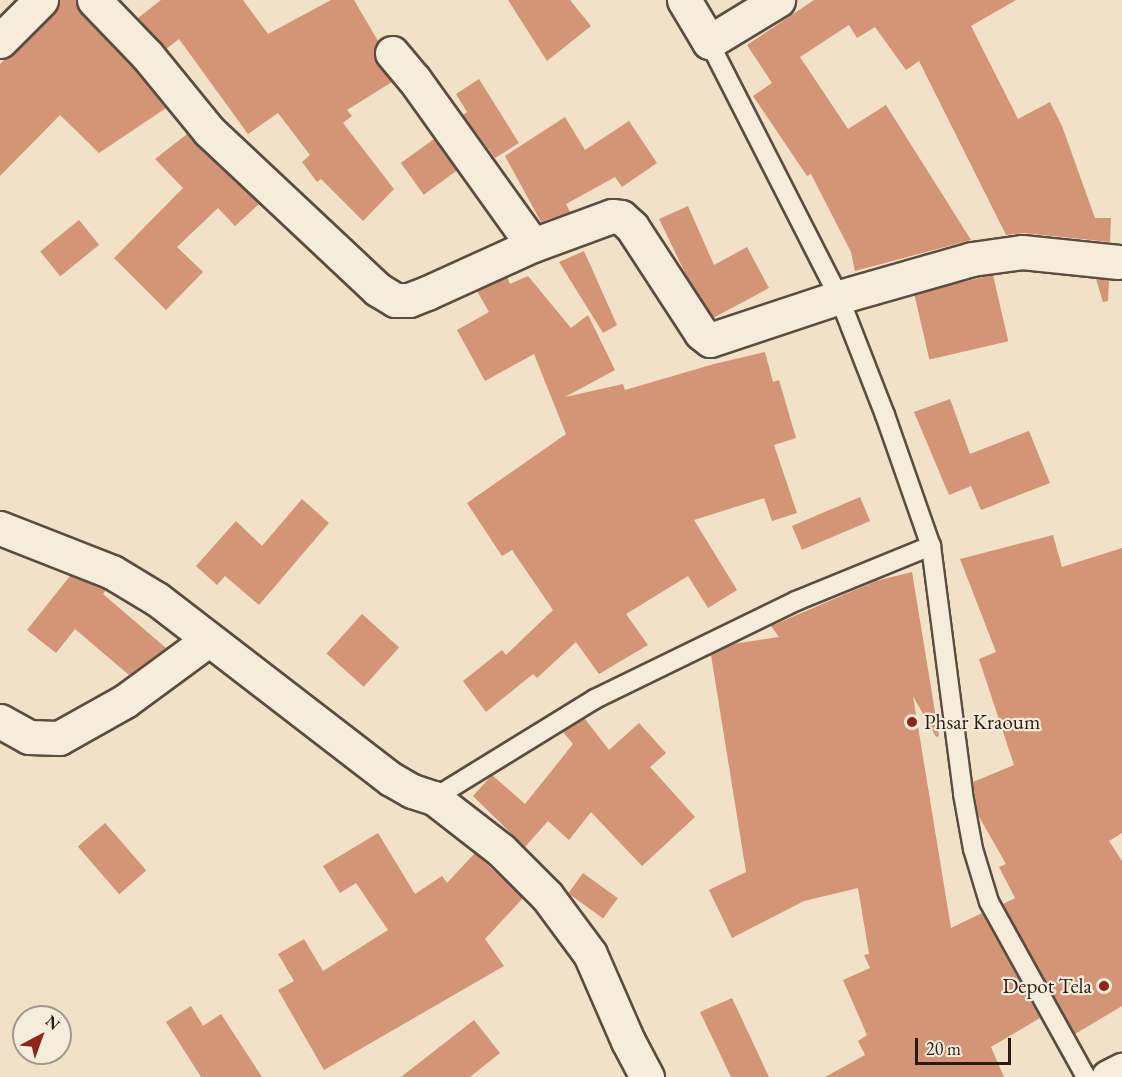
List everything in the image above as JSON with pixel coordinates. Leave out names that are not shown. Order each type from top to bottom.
[{"type":"street","points":[[0,41],[41,0]]},
{"type":"street","points":[[94,0],[147,55],[209,131],[385,295],[395,300],[409,300],[533,245],[612,216],[621,217],[632,227],[700,333],[710,340],[839,297],[972,258],[1022,252],[1119,262]]},
{"type":"street","points":[[684,0],[709,42],[778,0]]},
{"type":"street","points":[[392,53],[414,79],[533,245]]},
{"type":"street","points":[[0,528],[130,582],[157,598],[208,640],[390,779],[412,791],[434,798],[501,850],[547,896],[591,954],[628,1041],[647,1077]]},
{"type":"street","points":[[0,721],[29,737],[59,738],[124,701],[208,640]]},
{"type":"street","points":[[1108,1077],[1122,1070]]},
{"type":"lane","points":[[709,42],[839,297],[863,355],[931,546],[963,794],[974,849],[989,902],[1086,1077]]},
{"type":"lane","points":[[434,798],[595,699],[796,601],[931,546]]},
{"type":"building","points":[[59,0],[76,0],[81,13],[133,67],[166,108],[99,153],[60,115],[0,176],[0,64],[54,13]]},
{"type":"building","points":[[161,0],[243,0],[268,34],[331,0],[354,0],[378,41],[374,57],[392,82],[347,110],[352,116],[343,123],[394,189],[363,221],[321,179],[317,182],[302,162],[310,155],[278,113],[248,134],[179,39],[166,49],[138,18]]},
{"type":"building","points":[[508,0],[570,0],[591,26],[547,61]]},
{"type":"building","points":[[814,0],[1016,0],[971,26],[1018,119],[1050,102],[1062,126],[1095,218],[1111,218],[1110,242],[1024,233],[1006,235],[919,61],[906,70],[875,27],[857,38],[849,25],[800,57],[848,129],[886,105],[971,240],[855,271],[851,252],[811,174],[807,176],[753,96],[772,83],[747,45]]},
{"type":"building","points":[[479,79],[519,143],[495,158],[463,115],[467,112],[456,94]]},
{"type":"building","points":[[565,117],[585,150],[629,121],[657,163],[622,187],[615,177],[566,204],[570,212],[541,222],[505,156]]},
{"type":"building","points":[[187,134],[259,204],[235,226],[218,208],[177,247],[203,272],[166,310],[114,258],[183,188],[155,159]]},
{"type":"building","points":[[434,139],[457,171],[424,195],[401,163]]},
{"type":"building","points":[[688,206],[714,265],[747,247],[769,288],[713,318],[687,277],[659,219]]},
{"type":"building","points":[[79,220],[99,245],[60,276],[40,251]]},
{"type":"building","points":[[584,251],[617,325],[603,333],[559,262]]},
{"type":"building","points":[[993,275],[1008,341],[929,359],[914,293]]},
{"type":"building","points":[[528,276],[571,328],[588,315],[615,370],[565,397],[623,384],[625,390],[765,352],[773,382],[779,380],[796,438],[774,445],[797,513],[772,521],[764,498],[694,520],[737,590],[708,608],[688,576],[626,614],[648,645],[599,674],[576,642],[537,678],[533,674],[486,712],[463,681],[502,650],[506,655],[553,610],[512,550],[502,556],[467,503],[566,434],[534,354],[485,381],[457,330],[489,312],[477,291],[507,277],[510,284]]},
{"type":"building","points":[[1096,279],[1109,280],[1108,301],[1103,302]]},
{"type":"building","points":[[950,399],[970,454],[1029,431],[1050,483],[981,510],[971,486],[949,495],[914,412]]},
{"type":"building","points":[[860,497],[870,521],[802,550],[792,526]]},
{"type":"building","points":[[302,499],[329,523],[259,605],[225,576],[217,585],[196,566],[236,521],[262,546]]},
{"type":"building","points":[[1053,535],[1062,567],[1122,548],[1122,833],[1109,841],[1122,861],[1122,1006],[1075,1034],[1003,904],[1015,898],[999,867],[1006,864],[978,815],[973,782],[1014,765],[979,659],[996,652],[960,559]]},
{"type":"building","points":[[912,572],[939,736],[936,737],[913,696],[951,928],[982,913],[1040,1018],[991,1047],[1004,1077],[825,1077],[865,1055],[858,1041],[867,1035],[843,980],[870,968],[864,955],[869,954],[858,888],[804,901],[732,938],[709,890],[746,872],[711,655],[733,644],[779,637],[771,626],[876,581]]},
{"type":"building","points":[[70,576],[106,590],[103,594],[166,648],[129,675],[75,629],[56,653],[27,630]]},
{"type":"building","points":[[362,614],[399,647],[364,687],[327,653]]},
{"type":"building","points":[[585,719],[609,750],[639,723],[666,753],[650,767],[695,817],[642,866],[591,812],[569,840],[548,821],[525,847],[473,796],[492,775],[525,804],[573,744],[563,732]]},
{"type":"building","points":[[105,823],[146,871],[119,894],[78,847]]},
{"type":"building","points":[[378,833],[415,894],[442,876],[447,883],[475,853],[523,898],[485,939],[504,966],[324,1070],[278,990],[294,981],[278,954],[304,939],[323,971],[388,930],[356,883],[340,893],[323,866]]},
{"type":"building","points":[[583,873],[618,898],[603,919],[568,893]]},
{"type":"building","points":[[732,998],[769,1077],[731,1077],[700,1012]]},
{"type":"building","points":[[191,1006],[203,1026],[221,1014],[262,1077],[201,1077],[166,1022]]},
{"type":"building","points":[[474,1020],[500,1053],[470,1077],[401,1077]]},
{"type":"place","name":"Phsar Kraoum","points":[[912,722]]},
{"type":"place","name":"Depot Tela","points":[[1104,986]]}]
